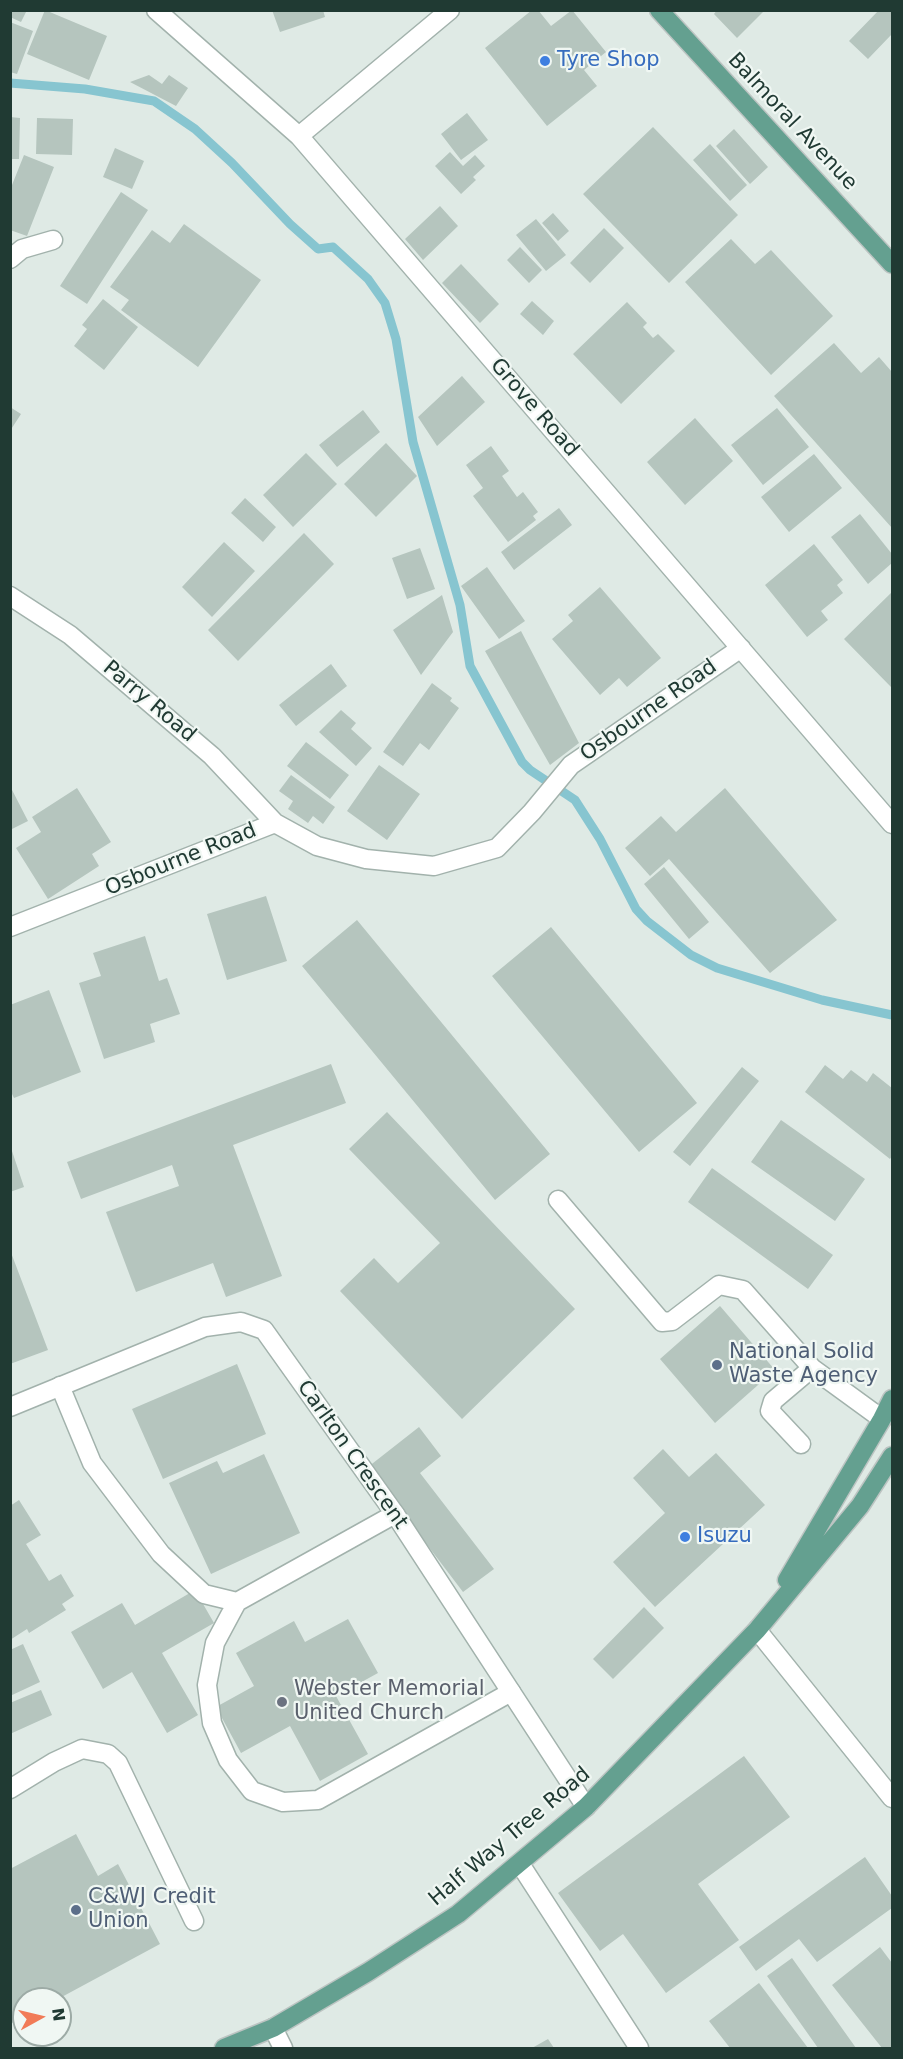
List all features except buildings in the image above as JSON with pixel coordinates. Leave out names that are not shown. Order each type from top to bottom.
[{"type":"main road","name":"Balmoral Avenue","points":[[659,10],[892,264]]},
{"type":"main road","name":"Half Way Tree Road","points":[[757,1630],[882,1419],[892,1398]]},
{"type":"main road","name":"Half Way Tree Road","points":[[224,2049],[273,2028],[368,1972],[458,1914],[586,1808],[757,1630],[860,1506],[892,1456]]},
{"type":"street","name":"Grove Road","points":[[156,10],[299,136],[892,824]]},
{"type":"street","points":[[299,136],[450,10]]},
{"type":"street","points":[[10,259],[22,249],[53,240]]},
{"type":"street","name":"Parry Road","points":[[10,596],[70,635],[203,748],[275,823]]},
{"type":"street","name":"Osbourne Road","points":[[10,927],[275,823],[317,846],[366,860],[434,866],[497,848],[532,813],[567,770],[586,753],[741,648]]},
{"type":"street","points":[[558,1200],[662,1322],[672,1321],[719,1285],[743,1290],[812,1368],[882,1419]]},
{"type":"street","name":"Carlton Crescent","points":[[10,1407],[205,1327],[241,1322],[264,1330],[395,1514],[586,1808]]},
{"type":"street","points":[[801,1444],[770,1411],[773,1401],[812,1368]]},
{"type":"street","points":[[60,1386],[92,1463],[161,1554],[204,1594],[237,1602]]},
{"type":"street","points":[[395,1514],[237,1602],[215,1643],[207,1686],[212,1723],[228,1760],[252,1791],[283,1802],[318,1800],[511,1692]]},
{"type":"street","points":[[757,1630],[892,1798]]},
{"type":"street","points":[[10,1789],[54,1762],[82,1749],[108,1754],[118,1763],[194,1921]]},
{"type":"street","points":[[520,1864],[639,2049]]},
{"type":"street","points":[[273,2028],[283,2049]]},
{"type":"waterway","points":[[10,83],[85,89],[154,101],[195,129],[318,249],[333,247],[368,279],[385,303],[396,339],[413,442],[460,605],[470,666],[522,762],[530,770],[575,800],[600,839],[636,909],[647,921],[691,955],[717,968],[822,1000],[892,1015]]},
{"type":"place","name":"Tyre Shop","points":[[545,61]]},
{"type":"place","name":"National Solid Waste Agency","points":[[717,1365]]},
{"type":"place","name":"Isuzu","points":[[685,1537]]},
{"type":"place","name":"Webster Memorial United Church","points":[[282,1702]]},
{"type":"place","name":"C&WJ Credit Union","points":[[76,1910]]}]
